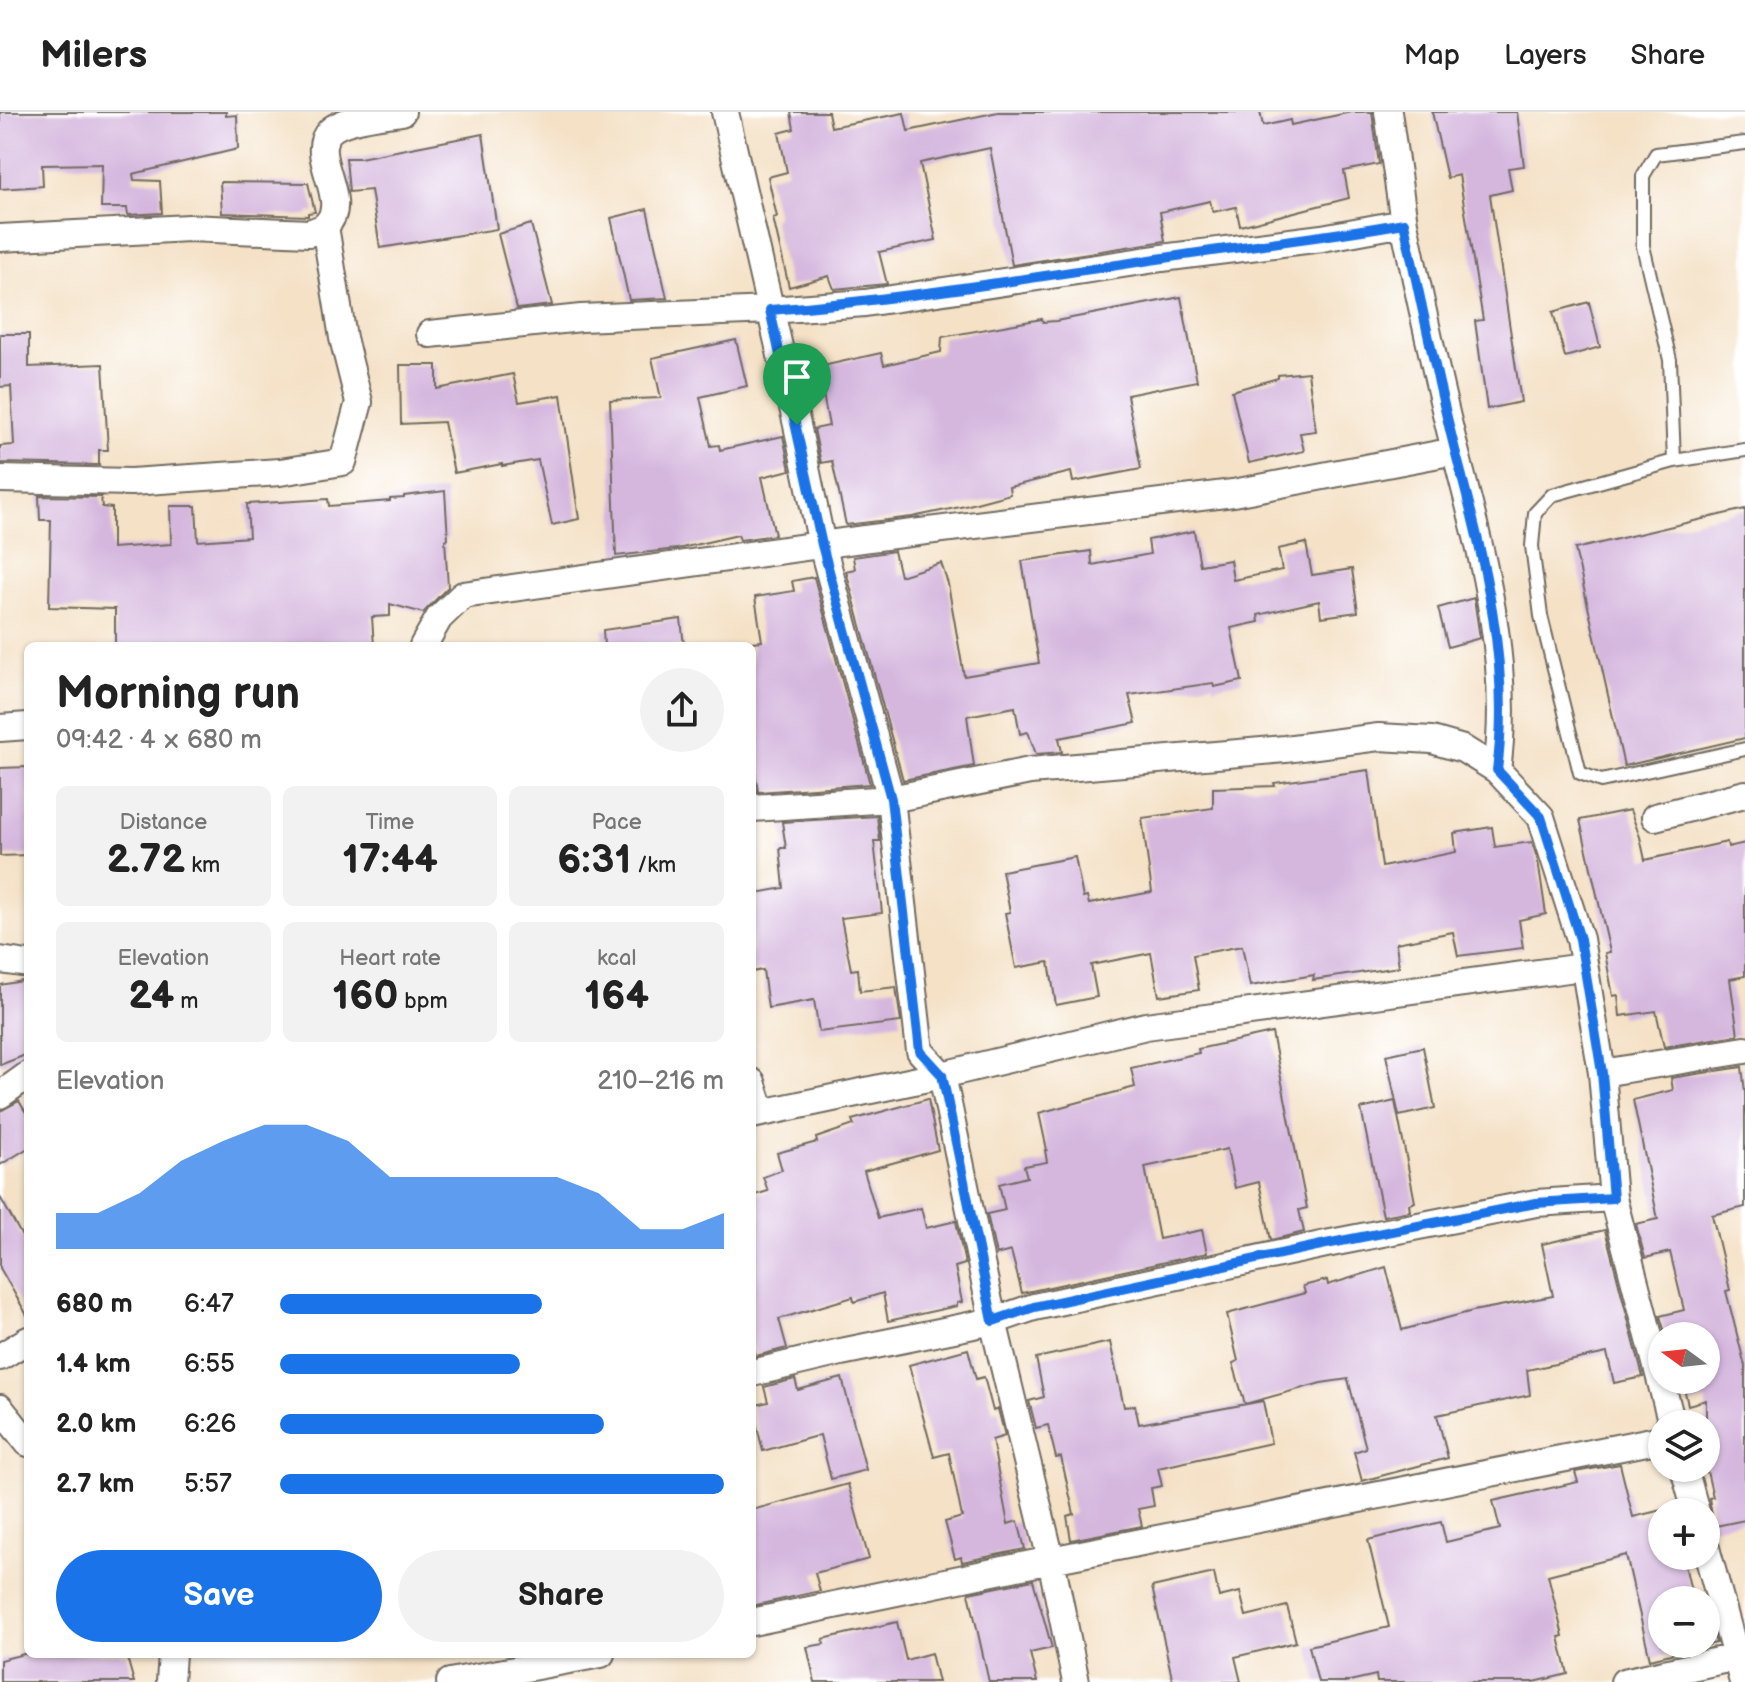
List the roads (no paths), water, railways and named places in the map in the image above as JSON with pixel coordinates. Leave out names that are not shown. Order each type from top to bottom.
[{"type":"street","points":[[0,238],[189,228],[309,233],[325,226],[334,212],[333,189],[323,153],[330,131],[343,124],[402,112]]},
{"type":"street","points":[[725,112],[822,545],[891,799],[920,1051],[942,1075],[993,1321],[1051,1560],[1076,1682]]},
{"type":"street","points":[[1388,112],[1404,223],[1426,330],[1478,535],[1493,619],[1502,735],[1497,770]]},
{"type":"street","points":[[430,334],[581,318],[865,303],[1162,258],[1322,238],[1404,223]]},
{"type":"street","points":[[0,479],[131,482],[280,472],[343,462],[359,402],[343,338],[325,226]]},
{"type":"street","points":[[425,642],[439,618],[463,595],[822,545],[1233,493],[1455,451]]},
{"type":"street","points":[[0,728],[24,726]]},
{"type":"street","points":[[756,808],[891,799],[1030,771],[1285,749],[1379,737],[1432,740],[1463,749],[1497,770],[1541,817],[1576,925],[1602,1073],[1613,1198],[1668,1410]]},
{"type":"street","points":[[1655,817],[1745,794]]},
{"type":"street","points":[[757,1114],[942,1075],[1146,1026],[1583,967]]},
{"type":"street","points":[[1602,1073],[1745,1050]]},
{"type":"street","points":[[0,1095],[24,1078]]},
{"type":"street","points":[[756,1372],[993,1321],[1034,1307],[1356,1238],[1536,1203],[1613,1198]]},
{"type":"street","points":[[0,1357],[24,1342]]},
{"type":"street","points":[[0,1408],[24,1438]]},
{"type":"street","points":[[756,1621],[1648,1442]]},
{"type":"street","points":[[1624,1682],[1741,1665],[1713,1570]]},
{"type":"street","points":[[170,1682],[172,1658]]},
{"type":"street","points":[[450,1682],[579,1658]]},
{"type":"lane","points":[[1674,461],[1670,360],[1643,246],[1643,176],[1656,154],[1745,143]]},
{"type":"lane","points":[[1745,450],[1674,461],[1552,495],[1535,513],[1532,546],[1541,616],[1580,773],[1601,781],[1745,749]]}]
